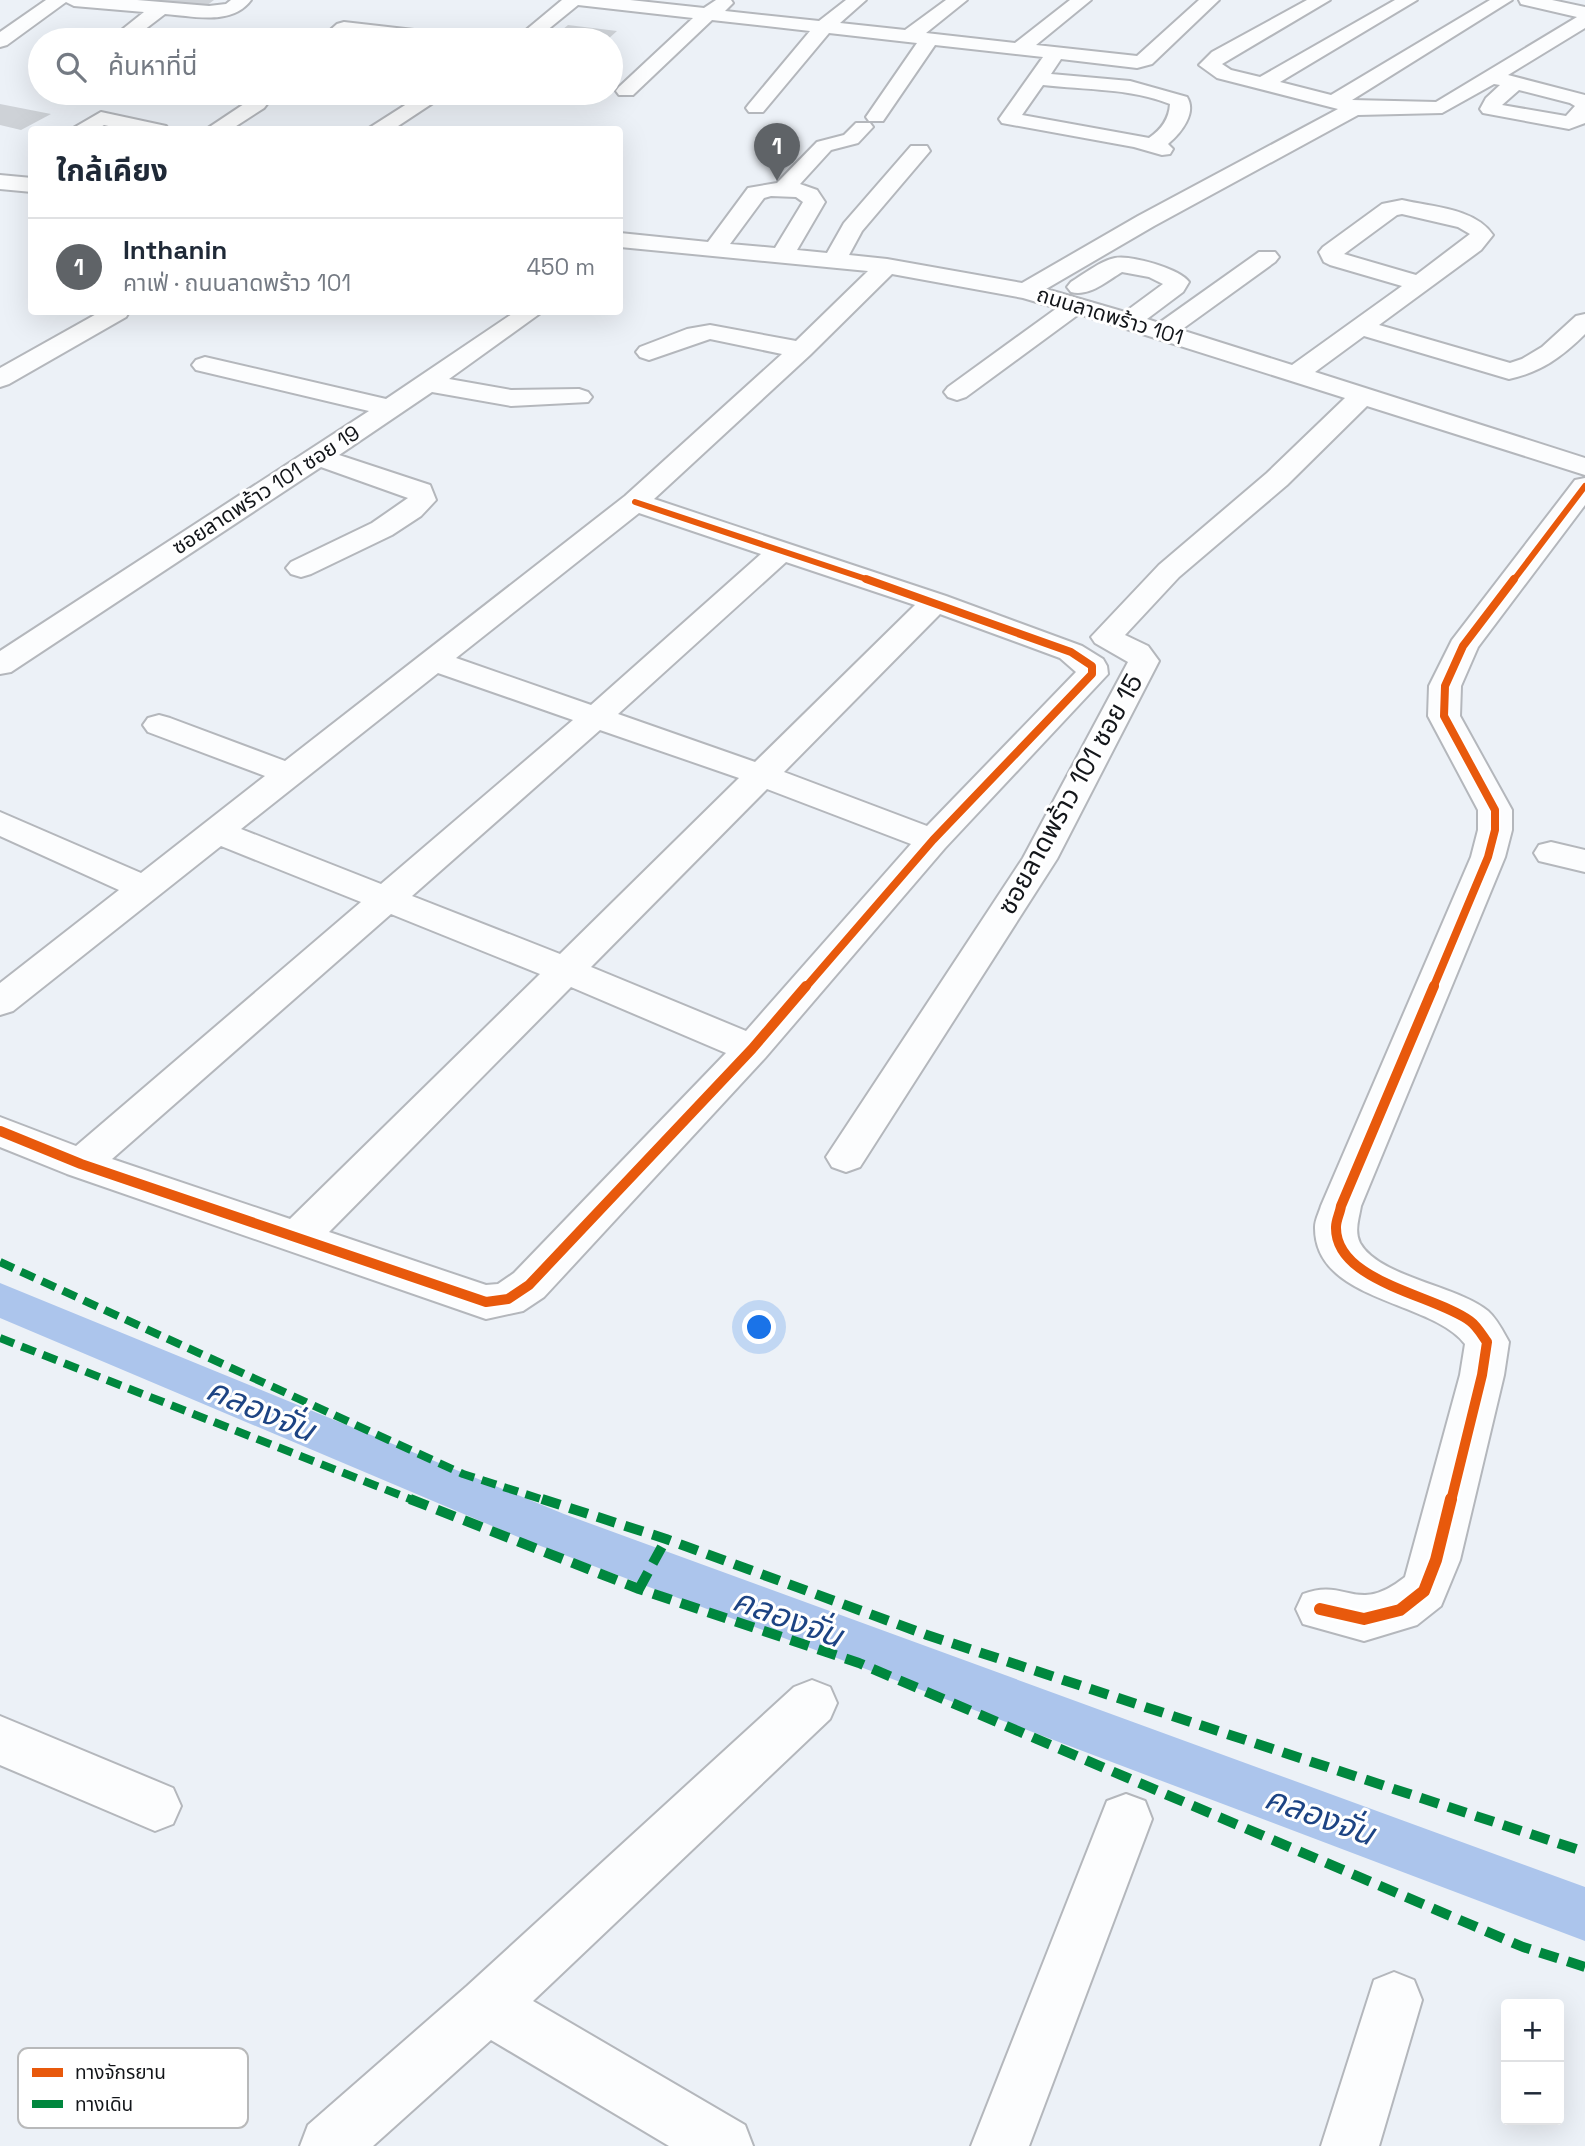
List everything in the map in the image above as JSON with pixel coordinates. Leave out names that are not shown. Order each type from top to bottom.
[{"type":"street","points":[[0,41],[58,0]]},
{"type":"street","points":[[74,0],[231,14],[210,28]]},
{"type":"street","points":[[213,12],[231,9],[242,0]]},
{"type":"street","points":[[538,28],[573,0]]},
{"type":"street","points":[[580,0],[1143,61],[1210,0]]},
{"type":"street","points":[[626,91],[709,13],[729,0]]},
{"type":"street","points":[[756,108],[826,25],[857,0]]},
{"type":"street","points":[[783,189],[824,146],[851,139],[870,122],[921,36],[958,0]]},
{"type":"street","points":[[1021,47],[1082,0]]},
{"type":"street","points":[[1321,0],[1219,56],[1209,65],[1224,74],[1359,108],[1428,110],[1442,107],[1585,20]]},
{"type":"street","points":[[1264,83],[1408,0]]},
{"type":"street","points":[[1334,102],[1503,0]]},
{"type":"street","points":[[1528,0],[1585,13]]},
{"type":"street","points":[[135,28],[161,8]]},
{"type":"street","points":[[1039,79],[1171,97],[1180,101],[1181,109],[1169,133],[1157,147],[1009,119],[1056,52]]},
{"type":"street","points":[[1492,78],[1515,83],[1577,99],[1585,105],[1579,118],[1569,123],[1490,109],[1493,102],[1515,83]]},
{"type":"street","points":[[221,126],[255,105]]},
{"type":"street","points":[[383,126],[418,105]]},
{"type":"street","points":[[1026,291],[1146,221],[1359,108]]},
{"type":"street","points":[[87,126],[101,118],[134,126]]},
{"type":"street","points":[[835,260],[852,228],[919,151]]},
{"type":"street","points":[[0,183],[27,185]]},
{"type":"street","points":[[0,198],[27,185]]},
{"type":"street","points":[[714,249],[756,193],[783,189],[809,195],[814,202],[783,256]]},
{"type":"street","points":[[1296,374],[1473,245],[1482,235],[1478,229],[1466,222],[1402,207],[1390,209],[1331,252],[1332,257],[1338,260],[1418,283]]},
{"type":"street","name":"ถนนลาดพร้าว 101","points":[[624,244],[714,249],[887,265],[1026,291],[1129,321],[1585,467]]},
{"type":"street","points":[[1162,332],[1267,257]]},
{"type":"street","points":[[957,393],[1119,264],[1156,272],[1177,282],[1175,287],[1129,321]]},
{"type":"street","points":[[0,1002],[635,502],[801,350],[887,265]]},
{"type":"street","points":[[0,379],[112,315]]},
{"type":"street","name":"ซอยลาดพร้าว 101 ซอย 19","points":[[0,665],[317,457],[526,315]]},
{"type":"street","points":[[1359,327],[1509,371],[1521,370],[1538,362],[1585,321]]},
{"type":"street","points":[[649,352],[696,334],[710,332],[801,350]]},
{"type":"street","points":[[205,365],[390,408]]},
{"type":"street","points":[[427,383],[511,398],[579,397]]},
{"type":"street","name":"ซอยลาดพร้าว 101 ซอย 15","points":[[846,1157],[1040,859],[1144,661],[1137,653],[1106,637],[1169,571],[1277,479],[1363,395]]},
{"type":"street","points":[[301,568],[393,522],[413,510],[422,500],[420,491],[317,457]]},
{"type":"street","points":[[1320,1609],[1364,1619],[1400,1610],[1424,1591],[1436,1560],[1482,1375],[1487,1342],[1474,1323],[1450,1309],[1366,1275],[1343,1252],[1336,1229],[1341,1206],[1488,857],[1495,830],[1495,810],[1444,716],[1445,686],[1463,646],[1585,486]]},
{"type":"street","points":[[0,1131],[81,1164],[486,1302],[508,1299],[529,1286],[752,1049],[933,840],[1092,674],[1092,666],[1071,652],[935,602],[635,502]]},
{"type":"street","points":[[81,1164],[596,717],[780,552]]},
{"type":"street","points":[[296,1239],[935,602]]},
{"type":"street","points":[[434,661],[761,775],[933,840]]},
{"type":"street","points":[[159,725],[290,774]]},
{"type":"street","points":[[0,823],[145,888]]},
{"type":"street","points":[[217,832],[565,970],[752,1049]]},
{"type":"street","points":[[1551,853],[1585,861]]},
{"type":"street","points":[[329,2146],[487,2006],[811,1703]]},
{"type":"street","points":[[0,1740],[155,1806]]},
{"type":"street","points":[[1000,2146],[1126,1819]]},
{"type":"street","points":[[1350,2146],[1394,2000]]},
{"type":"street","points":[[487,2006],[724,2146]]},
{"type":"building","points":[[118,0],[214,0],[201,10]]},
{"type":"building","points":[[568,25],[592,28],[564,28]]},
{"type":"building","points":[[0,104],[51,114],[21,130],[0,125]]},
{"type":"waterway","name":"คลองจั่น","points":[[0,1300],[547,1528],[1585,1914]]},
{"type":"marked path","points":[[0,1262],[463,1474],[666,1539],[927,1635],[1585,1852]]},
{"type":"marked path","points":[[0,1338],[639,1589],[859,1663],[1523,1947],[1585,1967]]},
{"type":"marked path","points":[[639,1589],[666,1539]]},
{"type":"cycle path","points":[[1320,1609],[1364,1619],[1400,1610],[1424,1591],[1436,1560],[1482,1375],[1487,1342],[1475,1325],[1454,1312],[1389,1284],[1350,1261],[1339,1245],[1336,1227],[1341,1206],[1488,857],[1495,830],[1495,810],[1444,716],[1445,686],[1463,646],[1585,486]]},
{"type":"cycle path","points":[[0,1131],[81,1164],[486,1302],[508,1299],[529,1285],[752,1049],[933,840],[1092,674],[1092,666],[1071,652],[935,602],[635,502]]},
{"type":"place","name":"Inthanin","points":[[777,181]]}]
